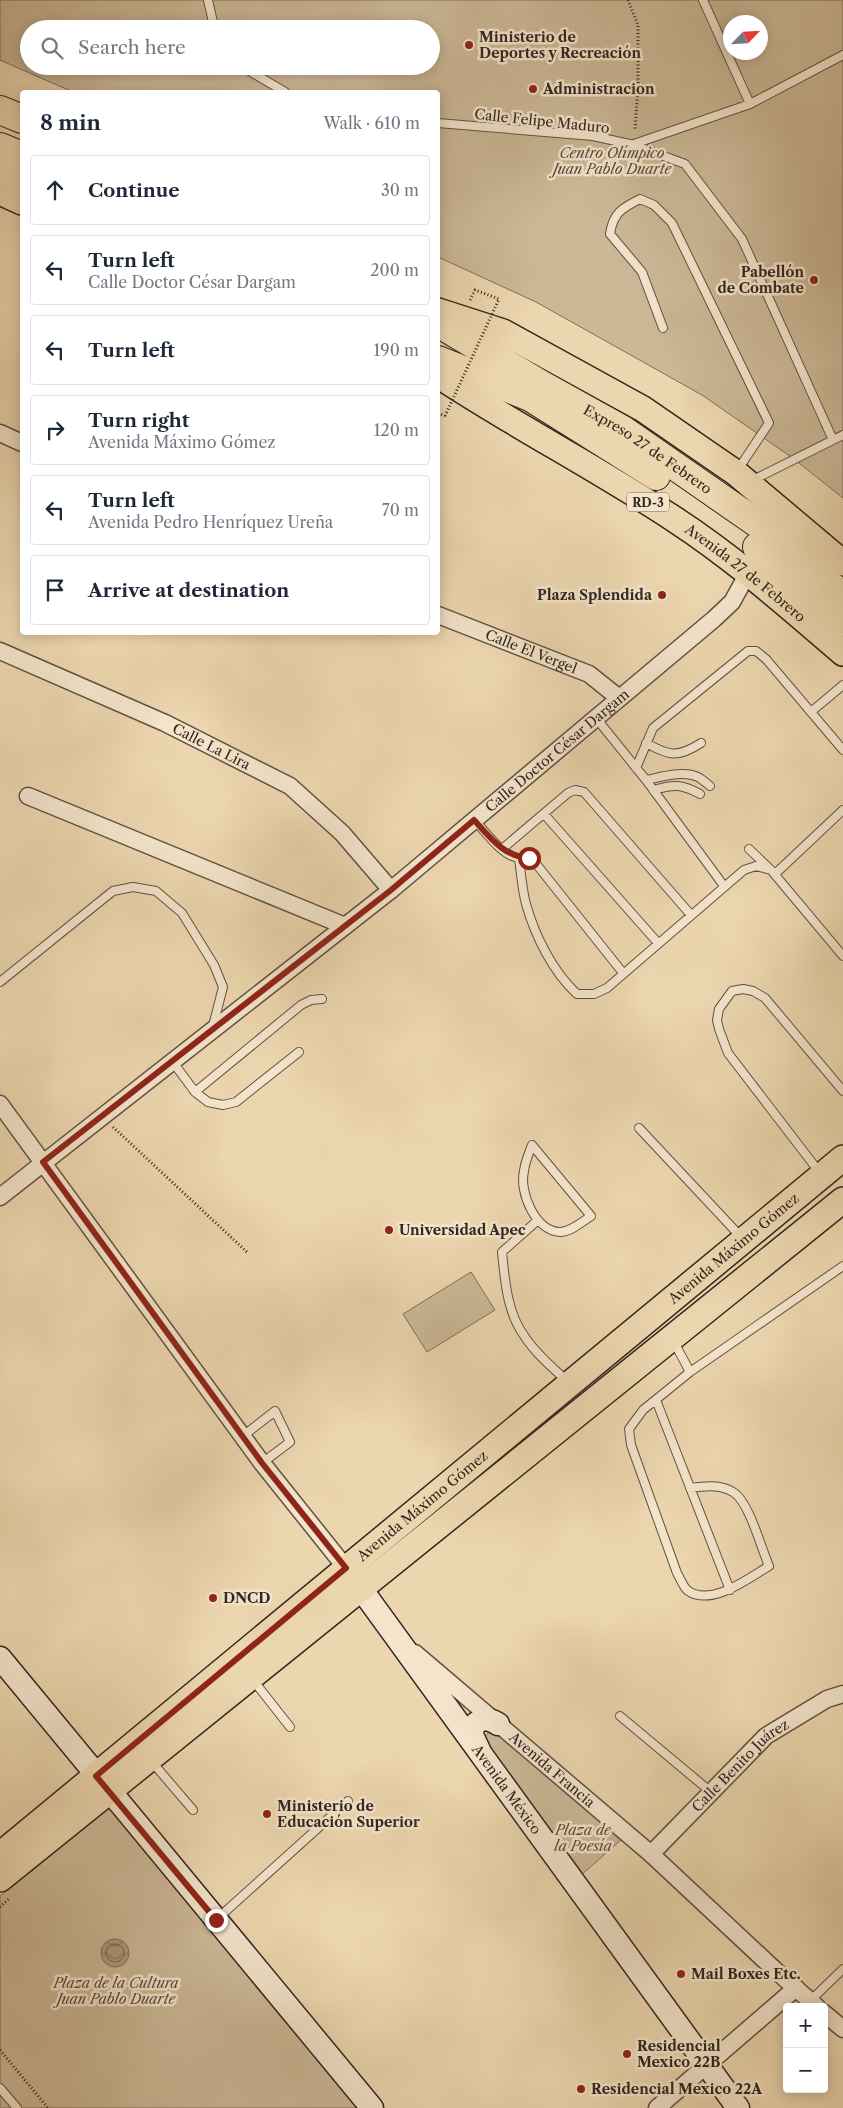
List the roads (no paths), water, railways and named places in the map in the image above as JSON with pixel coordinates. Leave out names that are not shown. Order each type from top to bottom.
[{"type":"highway","points":[[0,110],[20,118]]},
{"type":"highway","points":[[0,147],[20,155]]},
{"type":"highway","points":[[0,171],[20,180]]},
{"type":"highway","name":"Expreso 27 de Febrero","points":[[440,324],[542,385],[623,430],[767,530],[843,596]]},
{"type":"highway","name":"Expreso 27 de Febrero","points":[[440,361],[530,397],[635,461],[740,532],[843,622]]},
{"type":"main road","points":[[0,192],[20,201]]},
{"type":"main road","points":[[440,312],[503,332],[643,409],[742,478],[843,563]]},
{"type":"main road","name":"Avenida 27 de Febrero","points":[[440,377],[480,404],[611,478],[676,520],[748,573],[843,653]]},
{"type":"main road","name":"Avenida Máximo Gómez","points":[[0,1880],[103,1784],[346,1568],[843,1158]]},
{"type":"main road","name":"Avenida Máximo Gómez","points":[[0,1855],[103,1784],[150,1759],[843,1200]]},
{"type":"main road","name":"Avenida México","points":[[346,1568],[738,2108]]},
{"type":"main road","points":[[0,1658],[372,2108]]},
{"type":"main road","points":[[480,1753],[472,1735],[473,1726],[479,1720],[486,1718],[498,1724]]},
{"type":"street","points":[[0,433],[20,442]]},
{"type":"street","name":"Calle Doctor César Dargam","points":[[0,1197],[391,890],[732,602],[748,573]]},
{"type":"street","name":"Calle El Vergel","points":[[440,616],[589,674],[620,698]]},
{"type":"street","name":"Calle La Lira","points":[[0,650],[165,723],[290,786],[342,833],[391,890]]},
{"type":"street","points":[[28,796],[345,926]]},
{"type":"street","points":[[0,1104],[262,1463],[346,1568]]},
{"type":"street","name":"Avenida Francia","points":[[394,1636],[651,1854],[813,2003]]},
{"type":"street","name":"Calle Benito Juárez","points":[[651,1854],[766,1736],[827,1698],[843,1694]]},
{"type":"street","points":[[657,2108],[796,1988]]},
{"type":"street","points":[[828,2016],[843,2029]]},
{"type":"lane","points":[[208,0],[213,20]]},
{"type":"lane","points":[[703,0],[750,104]]},
{"type":"lane","points":[[634,144],[750,104],[843,56]]},
{"type":"lane","points":[[256,75],[282,90]]},
{"type":"lane","name":"Calle Felipe Maduro","points":[[440,123],[593,136],[634,144],[685,164],[742,239],[833,440]]},
{"type":"lane","points":[[663,328],[642,272],[610,234],[612,220],[624,207],[640,199],[654,205],[672,223],[769,423],[742,478]]},
{"type":"lane","points":[[742,478],[843,435]]},
{"type":"lane","points":[[636,768],[653,728],[748,651],[756,651],[766,658],[843,750]]},
{"type":"lane","points":[[812,712],[843,685]]},
{"type":"lane","points":[[596,718],[654,790],[724,886]]},
{"type":"lane","points":[[646,743],[661,751],[674,753],[686,753],[701,743]]},
{"type":"lane","points":[[646,780],[667,775],[697,776],[710,786]]},
{"type":"lane","points":[[654,790],[669,785],[686,786],[700,794]]},
{"type":"lane","points":[[502,849],[575,790],[584,792],[691,915]]},
{"type":"lane","points":[[773,872],[843,810]]},
{"type":"lane","points":[[544,814],[658,943]]},
{"type":"lane","points":[[474,820],[502,849],[519,858],[529,858],[538,865],[623,973]]},
{"type":"lane","points":[[749,849],[773,872],[843,956]]},
{"type":"lane","points":[[519,858],[526,904],[542,944],[566,984],[577,994],[594,994],[607,988],[744,870],[756,866],[773,872]]},
{"type":"lane","points":[[0,982],[114,891],[133,887],[156,891],[182,913],[214,965],[223,987],[212,1030]]},
{"type":"lane","points":[[822,1175],[728,1052],[717,1020],[723,1001],[732,991],[743,989],[753,990],[765,998],[843,1091]]},
{"type":"lane","points":[[195,1092],[302,1005],[311,1000],[322,999]]},
{"type":"lane","points":[[172,1061],[195,1092],[208,1102],[223,1105],[236,1102],[299,1052]]},
{"type":"lane","points":[[639,1128],[744,1240]]},
{"type":"lane","points":[[532,1145],[592,1216],[561,1232],[548,1228],[538,1220],[527,1202],[523,1172],[532,1145]]},
{"type":"lane","points":[[538,1220],[502,1252],[507,1293],[512,1312],[524,1337],[569,1384]]},
{"type":"lane","points":[[690,1488],[712,1485],[733,1492],[744,1504],[768,1566],[730,1590],[707,1595],[694,1594],[686,1589],[677,1573],[632,1445],[629,1429],[634,1419],[690,1372],[843,1266]]},
{"type":"lane","points":[[672,1338],[690,1372]]},
{"type":"lane","points":[[656,1400],[730,1590]]},
{"type":"lane","points":[[242,1436],[275,1411],[290,1442],[262,1463]]},
{"type":"lane","points":[[250,1677],[290,1727]]},
{"type":"lane","points":[[620,1716],[711,1792]]},
{"type":"lane","points":[[150,1759],[193,1810]]},
{"type":"lane","points":[[216,1920],[348,1801]]},
{"type":"lane","points":[[815,2003],[843,1969]]},
{"type":"lane","points":[[0,2088],[17,2108]]},
{"type":"water","points":[[115,1939],[125,1943],[129,1953],[125,1963],[115,1967],[105,1963],[101,1953],[105,1943]]},
{"type":"place","name":"Ministerio de Deportes y Recreación","points":[[469,45]]},
{"type":"place","name":"Administracion","points":[[533,89]]},
{"type":"place","name":"Pabellón de Combate","points":[[814,280]]},
{"type":"place","name":"Plaza Splendida","points":[[662,595]]},
{"type":"place","name":"Universidad Apec","points":[[389,1230]]},
{"type":"place","name":"DNCD","points":[[213,1598]]},
{"type":"place","name":"Ministerio de Educación Superior","points":[[267,1814]]},
{"type":"place","name":"Mail Boxes Etc.","points":[[681,1974]]},
{"type":"place","name":"Residencial Mexico 22B","points":[[627,2054]]},
{"type":"place","name":"Residencial Mexico 22A","points":[[581,2089]]},
{"type":"park label","name":"Centro Olímpico Juan Pablo Duarte","points":[[612,162]]},
{"type":"park label","name":"Plaza de la Poesía","points":[[583,1838]]},
{"type":"park label","name":"Plaza de la Cultura Juan Pablo Duarte","points":[[116,1992]]}]
